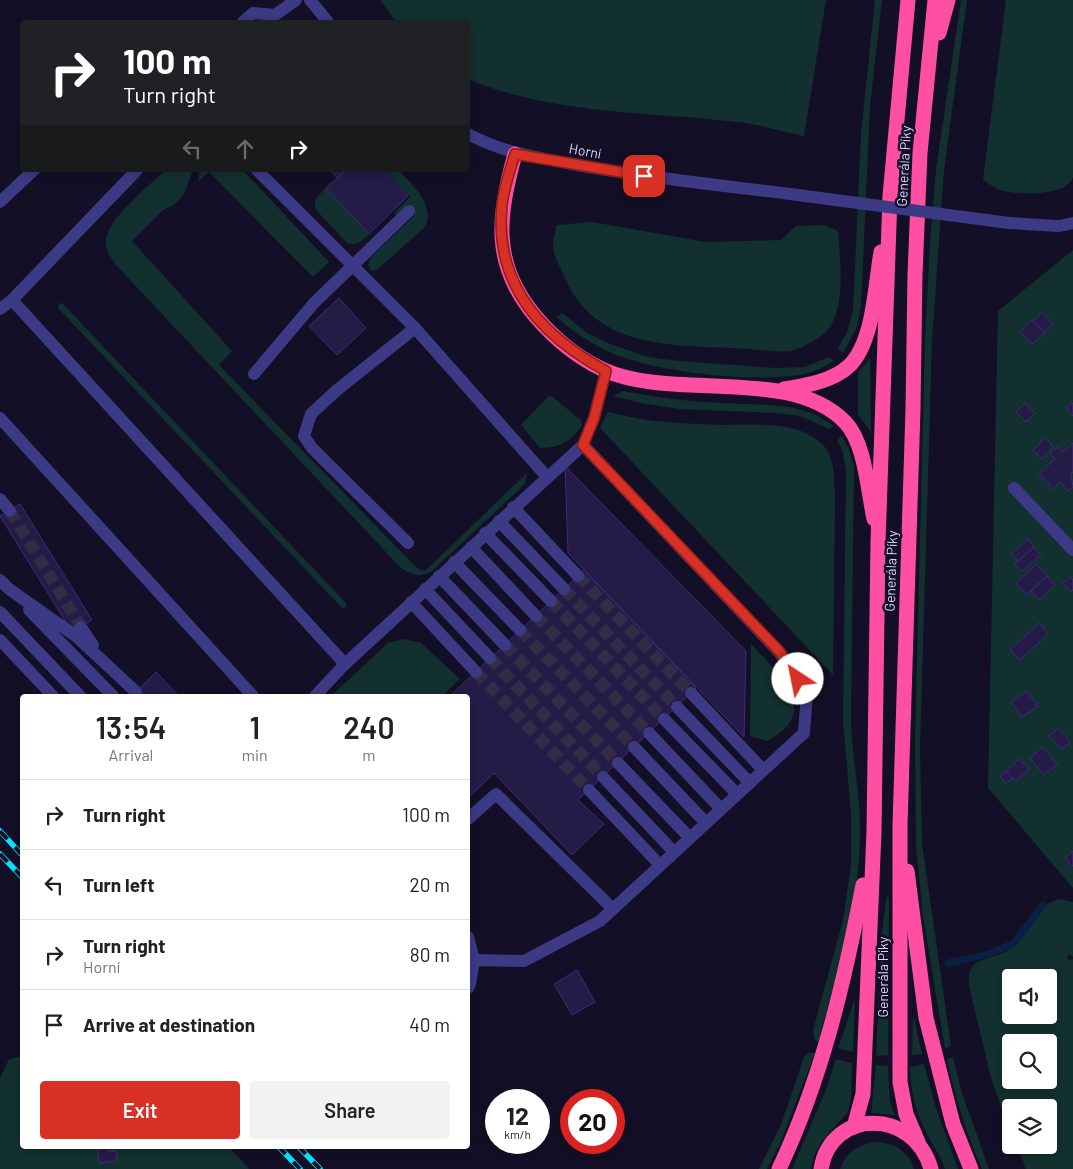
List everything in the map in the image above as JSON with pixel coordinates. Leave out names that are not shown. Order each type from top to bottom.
[{"type":"highway","name":"Generála Píky","points":[[854,1127],[863,1094],[874,832],[878,542],[890,196],[908,0]]},
{"type":"highway","name":"Generála Píky","points":[[931,1169],[927,1156],[918,1142],[906,1114],[900,1082],[900,825],[906,577],[914,409],[914,274],[920,153],[935,0]]},
{"type":"highway","points":[[926,82],[948,0]]},
{"type":"highway","points":[[515,154],[502,207],[502,239],[510,277],[528,308],[552,336],[582,358],[606,371],[653,383],[773,391],[804,397],[828,409],[845,422],[853,433],[860,450],[878,542]]},
{"type":"highway","points":[[773,391],[806,386],[826,378],[848,367],[857,355],[865,340],[890,196]]},
{"type":"highway","points":[[900,825],[926,1018],[953,1124],[971,1169]]},
{"type":"highway","points":[[779,1169],[812,1092],[841,993],[874,832]]},
{"type":"highway","points":[[821,1169],[828,1150],[839,1137],[854,1127],[871,1123],[888,1124],[905,1131],[918,1142]]},
{"type":"street","points":[[245,20],[253,13],[275,19],[296,0]]},
{"type":"street","points":[[310,0],[326,20]]},
{"type":"street","name":"Horní","points":[[470,135],[494,148],[515,154],[626,174],[1009,223],[1053,226],[1073,224]]},
{"type":"street","points":[[0,202],[32,172]]},
{"type":"street","points":[[0,309],[12,300],[135,172]]},
{"type":"street","points":[[259,172],[415,328],[547,478]]},
{"type":"street","points":[[254,374],[314,303],[409,211]]},
{"type":"street","points":[[12,300],[345,664]]},
{"type":"street","points":[[408,543],[312,448],[304,436],[311,414],[337,390],[415,328]]},
{"type":"street","points":[[318,694],[345,664],[411,602],[583,445],[594,418],[606,371]]},
{"type":"street","points":[[0,418],[251,694]]},
{"type":"street","points":[[474,960],[524,961],[600,920],[804,733],[807,692],[780,652],[583,445]]},
{"type":"street","points":[[1014,488],[1073,550]]},
{"type":"street","points":[[0,499],[10,511]]},
{"type":"street","points":[[513,507],[578,576]]},
{"type":"street","points":[[498,521],[564,589]]},
{"type":"street","points":[[485,533],[551,601]]},
{"type":"street","points":[[470,547],[536,616]]},
{"type":"street","points":[[454,562],[520,630]]},
{"type":"street","points":[[439,576],[505,645]]},
{"type":"street","points":[[4,584],[77,637],[136,692]]},
{"type":"street","points":[[4,584],[111,694]]},
{"type":"street","points":[[425,589],[490,658]]},
{"type":"street","points":[[411,602],[476,672]]},
{"type":"street","points":[[0,612],[78,694]]},
{"type":"street","points":[[81,627],[103,660]]},
{"type":"street","points":[[0,640],[51,694]]},
{"type":"street","points":[[691,693],[763,770]]},
{"type":"street","points":[[677,707],[750,783]]},
{"type":"street","points":[[664,719],[737,794]]},
{"type":"street","points":[[649,734],[721,809]]},
{"type":"street","points":[[634,747],[706,823]]},
{"type":"street","points":[[618,762],[690,838]]},
{"type":"street","points":[[603,777],[674,852]]},
{"type":"street","points":[[589,790],[660,865]]},
{"type":"street","points":[[470,818],[496,794],[613,908]]},
{"type":"street","points":[[470,945],[474,960],[470,984]]},
{"type":"green space","points":[[380,0],[826,0],[804,136],[745,123],[570,106],[535,100],[501,91],[470,80],[470,20],[395,20]]},
{"type":"green space","points":[[875,0],[882,0],[870,107],[861,307],[856,329],[843,353],[838,348],[847,332],[853,311],[861,133]]},
{"type":"green space","points":[[961,0],[967,0],[944,170],[932,341],[920,748],[922,843],[951,1046],[945,1049],[923,916],[916,846],[915,742],[925,338],[930,242],[936,169]]},
{"type":"green space","points":[[1006,0],[1073,0],[1073,177],[1062,188],[1053,191],[1032,193],[1004,191],[983,180]]},
{"type":"green space","points":[[163,172],[192,172],[184,194],[174,205],[163,210],[132,241],[232,351],[219,365],[418,569],[425,571],[527,473],[525,484],[432,571],[416,575],[400,567],[115,264],[106,245],[109,229],[122,211]]},
{"type":"green space","points":[[200,172],[209,172],[198,182]]},
{"type":"green space","points":[[209,172],[245,172],[329,262],[313,277]]},
{"type":"green space","points":[[387,172],[401,172],[410,182],[425,204],[428,219],[425,227],[378,269],[372,271],[368,265],[371,257],[414,216],[411,212],[400,218],[394,213],[410,197]]},
{"type":"green space","points":[[326,188],[369,234],[364,239],[354,244],[347,243],[316,210],[316,200]]},
{"type":"green space","points":[[592,222],[706,242],[781,240],[796,226],[823,225],[838,231],[841,285],[837,312],[832,324],[825,333],[809,344],[791,351],[682,346],[635,338],[614,330],[595,318],[578,301],[565,278],[554,252],[553,241],[557,225]]},
{"type":"green space","points":[[1073,250],[1073,888],[988,788],[998,311]]},
{"type":"green space","points":[[59,303],[63,304],[346,603],[346,607],[342,608],[58,308]]},
{"type":"green space","points":[[563,313],[587,333],[610,344],[648,357],[776,368],[805,367],[829,357],[834,361],[808,373],[779,377],[731,376],[680,371],[633,361],[598,347],[556,317]]},
{"type":"green space","points":[[870,358],[871,432],[858,415],[858,373]]},
{"type":"green space","points":[[623,391],[685,400],[794,408],[821,418],[834,426],[829,429],[800,416],[775,413],[680,409],[646,404],[613,396]]},
{"type":"green space","points":[[550,395],[581,420],[582,425],[574,435],[559,445],[540,448],[521,425]]},
{"type":"green space","points":[[608,412],[653,421],[788,427],[812,436],[822,444],[832,461],[835,495],[833,675],[600,428]]},
{"type":"green space","points":[[841,435],[849,449],[854,467],[851,721],[860,814],[859,854],[857,882],[852,909],[840,963],[818,1043],[814,1038],[813,1030],[843,920],[851,865],[851,814],[843,721],[846,470],[842,449],[837,441]]},
{"type":"green space","points":[[404,639],[421,643],[460,679],[444,694],[333,694],[388,643]]},
{"type":"green space","points":[[751,644],[783,680],[791,692],[794,705],[792,718],[784,730],[767,741],[750,736]]},
{"type":"green space","points":[[887,894],[889,899],[888,1055],[876,1056],[881,940]]},
{"type":"green space","points":[[1058,899],[1073,902],[1073,957],[1069,954],[1067,958],[1069,961],[1073,959],[1073,1169],[1026,1169],[1020,1154],[1057,1154],[1057,1099],[1002,1099],[1002,1109],[991,1078],[969,981],[970,970],[974,965],[1003,953],[1012,947],[1030,920],[1045,905]]},
{"type":"green space","points":[[855,998],[853,1052],[838,1048]]},
{"type":"green space","points":[[913,1014],[922,1054],[912,1055]]},
{"type":"green space","points":[[809,1053],[815,1053],[780,1144],[767,1169],[759,1169],[781,1125],[804,1057]]},
{"type":"green space","points":[[20,1056],[20,1149],[231,1149],[249,1169],[0,1169],[0,1078],[9,1059]]},
{"type":"green space","points":[[953,1057],[962,1093],[989,1169],[982,1169],[962,1115],[947,1059]]},
{"type":"green space","points":[[836,1059],[852,1063],[851,1100],[848,1112],[822,1141],[814,1156],[811,1169],[792,1169],[827,1087]]},
{"type":"green space","points":[[924,1064],[936,1108],[958,1169],[945,1169],[929,1139],[917,1110],[911,1085],[910,1067]]},
{"type":"green space","points":[[876,1065],[888,1066],[890,1103],[895,1115],[871,1113]]},
{"type":"green space","points":[[872,1142],[886,1143],[898,1148],[908,1156],[914,1169],[840,1169],[848,1154]]},
{"type":"building","points":[[332,172],[344,172],[337,178]]},
{"type":"building","points":[[344,172],[385,172],[408,196],[369,234],[326,188]]},
{"type":"building","points":[[339,298],[366,328],[337,355],[309,326]]},
{"type":"building","points":[[1042,312],[1053,324],[1045,332],[1033,322]]},
{"type":"building","points":[[1031,320],[1045,332],[1033,344],[1020,332]]},
{"type":"building","points":[[1025,403],[1035,413],[1026,422],[1016,412]]},
{"type":"building","points":[[1073,404],[1073,416],[1066,408]]},
{"type":"building","points":[[1045,438],[1054,447],[1042,459],[1033,450]]},
{"type":"building","points":[[1073,443],[1073,472],[1071,474],[1073,487],[1068,491],[1060,482],[1053,489],[1039,474],[1055,459],[1050,454],[1058,447],[1063,452]]},
{"type":"building","points":[[565,466],[746,651],[744,737],[568,553]]},
{"type":"building","points":[[20,504],[92,620],[72,632],[0,516]]},
{"type":"building","points":[[1028,539],[1034,547],[1018,561],[1012,553]]},
{"type":"building","points":[[1034,547],[1041,555],[1021,572],[1015,564]]},
{"type":"building","points":[[1036,564],[1047,576],[1026,595],[1016,583]]},
{"type":"building","points":[[584,570],[696,688],[578,800],[604,824],[572,855],[494,773],[470,796],[470,694],[452,694]]},
{"type":"building","points":[[1047,576],[1055,585],[1039,600],[1031,591]]},
{"type":"building","points":[[1070,577],[1073,580],[1073,590],[1071,592],[1063,583]]},
{"type":"building","points":[[1039,623],[1048,634],[1020,660],[1010,650]]},
{"type":"building","points":[[156,672],[177,694],[134,694]]},
{"type":"building","points":[[1027,691],[1038,706],[1022,717],[1011,702]]},
{"type":"building","points":[[1058,728],[1071,742],[1062,749],[1049,736]]},
{"type":"building","points":[[1043,747],[1057,764],[1044,775],[1030,758]]},
{"type":"building","points":[[1019,759],[1029,769],[1016,781],[1006,771]]},
{"type":"building","points":[[1006,771],[1013,778],[1006,783],[1000,777]]},
{"type":"building","points":[[1073,851],[1073,865],[1072,866],[1065,858]]},
{"type":"building","points":[[577,970],[595,1002],[572,1015],[554,984]]},
{"type":"building","points":[[98,1149],[108,1149],[108,1152],[116,1151],[117,1161],[99,1163]]},
{"type":"waterway","points":[[948,963],[989,954],[1014,943],[1043,905]]},
{"type":"tunnel","points":[[10,511],[81,627]]},
{"type":"tunnel","points":[[578,576],[691,693]]},
{"type":"tunnel","points":[[564,589],[677,707]]},
{"type":"tunnel","points":[[551,601],[664,719]]},
{"type":"tunnel","points":[[536,616],[649,733]]},
{"type":"tunnel","points":[[520,630],[634,747]]},
{"type":"tunnel","points":[[505,645],[618,763]]},
{"type":"tunnel","points":[[490,658],[603,777]]},
{"type":"tunnel","points":[[476,672],[589,790]]},
{"type":"railway","points":[[0,831],[20,853]]},
{"type":"railway","points":[[0,854],[20,875]]},
{"type":"railway","points":[[281,1149],[300,1169]]},
{"type":"railway","points":[[301,1149],[320,1169]]},
{"type":"route","points":[[644,176],[515,154],[503,196],[502,207],[502,239],[510,277],[528,308],[552,336],[582,358],[606,371],[594,418],[583,445],[780,652],[798,679]]}]
